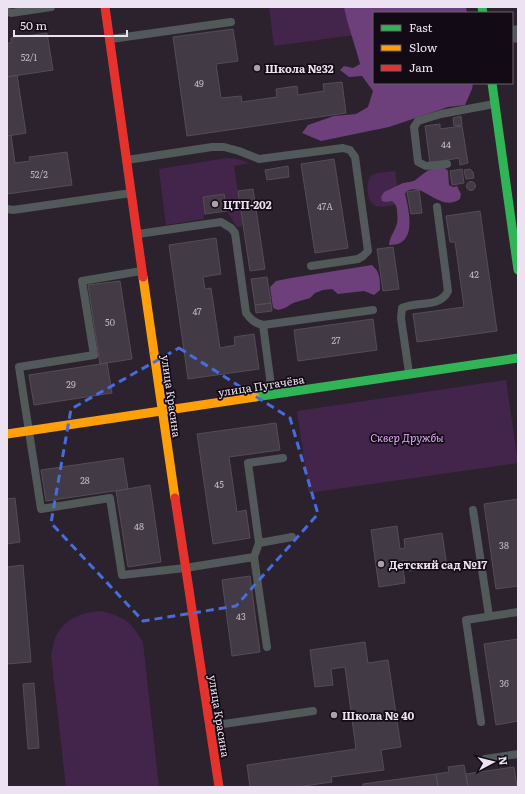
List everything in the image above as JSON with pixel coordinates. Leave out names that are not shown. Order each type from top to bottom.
[{"type":"street","name":"улица Красина","points":[[105,7],[162,412],[219,787]]},
{"type":"street","points":[[492,84],[518,270]]},
{"type":"street","name":"улица Пугачёва","points":[[7,434],[518,358]]},
{"type":"lane","points":[[7,11],[11,13],[51,7]]},
{"type":"lane","points":[[110,40],[231,22]]},
{"type":"lane","points":[[448,164],[426,166],[418,162],[414,127],[418,121],[441,114],[495,104]]},
{"type":"lane","points":[[127,160],[212,147],[224,147],[259,160],[343,148],[350,150],[355,157],[368,250],[358,259],[311,266]]},
{"type":"lane","points":[[7,209],[13,210],[131,193]]},
{"type":"lane","points":[[409,375],[401,318],[402,308],[408,305],[439,301],[445,298],[448,291],[437,208]]},
{"type":"lane","points":[[137,234],[221,222],[232,228],[235,233],[246,313],[251,320],[256,323],[263,325],[373,310]]},
{"type":"lane","points":[[142,271],[82,280],[94,355],[19,367],[41,509],[110,498],[122,575],[185,568],[254,557]]},
{"type":"lane","points":[[263,325],[273,395]]},
{"type":"lane","points":[[267,647],[254,557],[259,543],[248,463],[283,458]]},
{"type":"lane","points":[[473,510],[489,616]]},
{"type":"lane","points":[[259,543],[292,537]]},
{"type":"lane","points":[[481,722],[466,620],[518,612]]},
{"type":"lane","points":[[210,726],[313,711]]},
{"type":"lane","points":[[485,759],[518,754]]},
{"type":"highlighted area","points":[[179,348],[290,418],[318,514],[236,606],[143,621],[51,523],[71,409]]},
{"type":"green space","points":[[269,7],[350,7],[354,35],[274,46]]},
{"type":"green space","points":[[227,158],[238,159],[250,163],[234,166],[243,226],[237,227],[227,211],[224,194],[203,197],[205,214],[203,219],[166,225],[159,169]]},
{"type":"green space","points":[[395,171],[400,204],[385,207],[376,206],[370,200],[368,195],[368,185],[371,176],[382,172]]},
{"type":"green space","name":"Сквер Дружбы","points":[[506,380],[518,463],[309,493],[297,411]]},
{"type":"green space","points":[[101,611],[116,615],[126,621],[135,630],[143,643],[159,787],[66,787],[51,655],[56,636],[65,624],[75,617]]},
{"type":"shaded area","points":[[344,7],[466,7],[467,12],[373,12],[373,84],[473,84],[465,105],[448,107],[389,127],[321,141],[302,133],[308,125],[334,116],[356,114],[368,107],[373,91],[362,76],[349,77],[340,70],[344,66],[353,68],[360,64]]},
{"type":"shaded area","points":[[438,167],[444,167],[448,171],[449,185],[453,187],[457,186],[461,194],[460,199],[452,202],[445,202],[417,190],[411,190],[405,193],[409,218],[408,234],[404,240],[398,244],[389,245],[398,218],[395,204],[392,201],[382,201],[381,197],[384,192],[403,183],[414,181],[427,171]]},
{"type":"shaded area","points":[[372,265],[378,273],[380,282],[380,290],[374,295],[364,291],[338,294],[332,289],[323,290],[315,293],[310,298],[293,303],[285,308],[278,310],[273,308],[270,287],[276,281]]},
{"type":"building","points":[[233,29],[238,61],[216,64],[221,98],[241,96],[242,102],[277,97],[276,89],[297,86],[298,95],[324,91],[323,84],[342,82],[346,113],[187,136],[173,37]]},
{"type":"building","points":[[47,33],[53,70],[7,77],[7,43],[11,43],[11,38]]},
{"type":"building","points":[[17,75],[26,133],[7,136],[7,77]]},
{"type":"building","points":[[461,116],[462,125],[454,126],[453,118]]},
{"type":"building","points":[[440,124],[440,129],[462,126],[468,163],[460,165],[459,158],[430,163],[425,126]]},
{"type":"building","points":[[11,135],[15,163],[30,161],[29,157],[67,152],[72,185],[7,194],[7,136]]},
{"type":"building","points":[[334,159],[348,248],[315,253],[301,164]]},
{"type":"building","points":[[288,166],[289,177],[267,180],[265,170]]},
{"type":"building","points":[[462,169],[464,183],[452,185],[450,171]]},
{"type":"building","points":[[470,169],[473,172],[474,178],[466,179],[464,170]]},
{"type":"building","points":[[469,182],[473,182],[475,186],[473,190],[469,190],[467,188],[467,184]]},
{"type":"building","points":[[253,189],[265,269],[250,271],[238,191]]},
{"type":"building","points":[[419,190],[422,213],[411,214],[407,192]]},
{"type":"building","name":"ЦТП-202","points":[[224,194],[227,211],[205,214],[203,197]]},
{"type":"building","points":[[480,211],[497,331],[417,342],[413,314],[464,307],[455,242],[450,242],[446,216]]},
{"type":"building","points":[[216,238],[221,274],[203,277],[205,289],[211,288],[220,348],[235,345],[234,337],[254,334],[259,369],[188,379],[169,245]]},
{"type":"building","points":[[393,247],[399,289],[383,291],[377,249]]},
{"type":"building","points":[[267,277],[271,303],[255,305],[251,279]]},
{"type":"building","points":[[120,281],[132,359],[100,364],[88,285]]},
{"type":"building","points":[[271,303],[272,311],[256,313],[255,305]]},
{"type":"building","points":[[373,319],[377,350],[298,361],[294,330]]},
{"type":"building","points":[[107,363],[112,393],[34,405],[29,375]]},
{"type":"building","points":[[276,423],[280,450],[229,457],[237,512],[246,510],[250,538],[213,544],[197,434]]},
{"type":"building","points":[[123,458],[128,489],[46,501],[41,470]]},
{"type":"building","points":[[150,485],[161,562],[128,567],[116,491]]},
{"type":"building","points":[[15,498],[20,542],[7,544],[7,499]]},
{"type":"building","points":[[518,499],[518,586],[496,589],[484,504]]},
{"type":"building","points":[[397,526],[400,549],[405,548],[404,539],[442,533],[447,566],[409,571],[407,560],[402,561],[405,583],[379,587],[371,530]]},
{"type":"building","points":[[23,565],[31,662],[7,664],[7,567]]},
{"type":"building","points":[[250,576],[260,652],[232,656],[222,580]]},
{"type":"building","points":[[518,639],[518,721],[496,725],[484,644]]},
{"type":"building","points":[[365,642],[368,663],[388,660],[401,747],[381,750],[384,770],[331,777],[332,782],[297,787],[250,787],[247,765],[356,749],[345,667],[331,669],[333,685],[315,687],[310,650]]},
{"type":"building","points":[[34,683],[39,748],[28,749],[23,684]]},
{"type":"building","points":[[464,765],[468,787],[438,787],[436,774],[449,772],[448,767]]},
{"type":"building","points":[[514,767],[517,787],[468,787],[466,774]]},
{"type":"building","points":[[436,774],[438,787],[363,787],[363,784]]},
{"type":"traffic: fast","points":[[482,7],[483,12]]},
{"type":"traffic: fast","points":[[492,84],[518,270]]},
{"type":"traffic: fast","points":[[255,397],[518,358]]},
{"type":"traffic: slow","points":[[143,277],[175,498]]},
{"type":"traffic: slow","points":[[7,434],[255,397]]},
{"type":"traffic: jam","points":[[105,7],[143,277]]},
{"type":"traffic: jam","points":[[175,498],[219,787]]},
{"type":"place","name":"Школа №32","points":[[257,68]]},
{"type":"place","name":"ЦТП-202","points":[[215,204]]},
{"type":"place","name":"Детский сад №17","points":[[381,564]]},
{"type":"place","name":"Школа № 40","points":[[334,715]]}]
